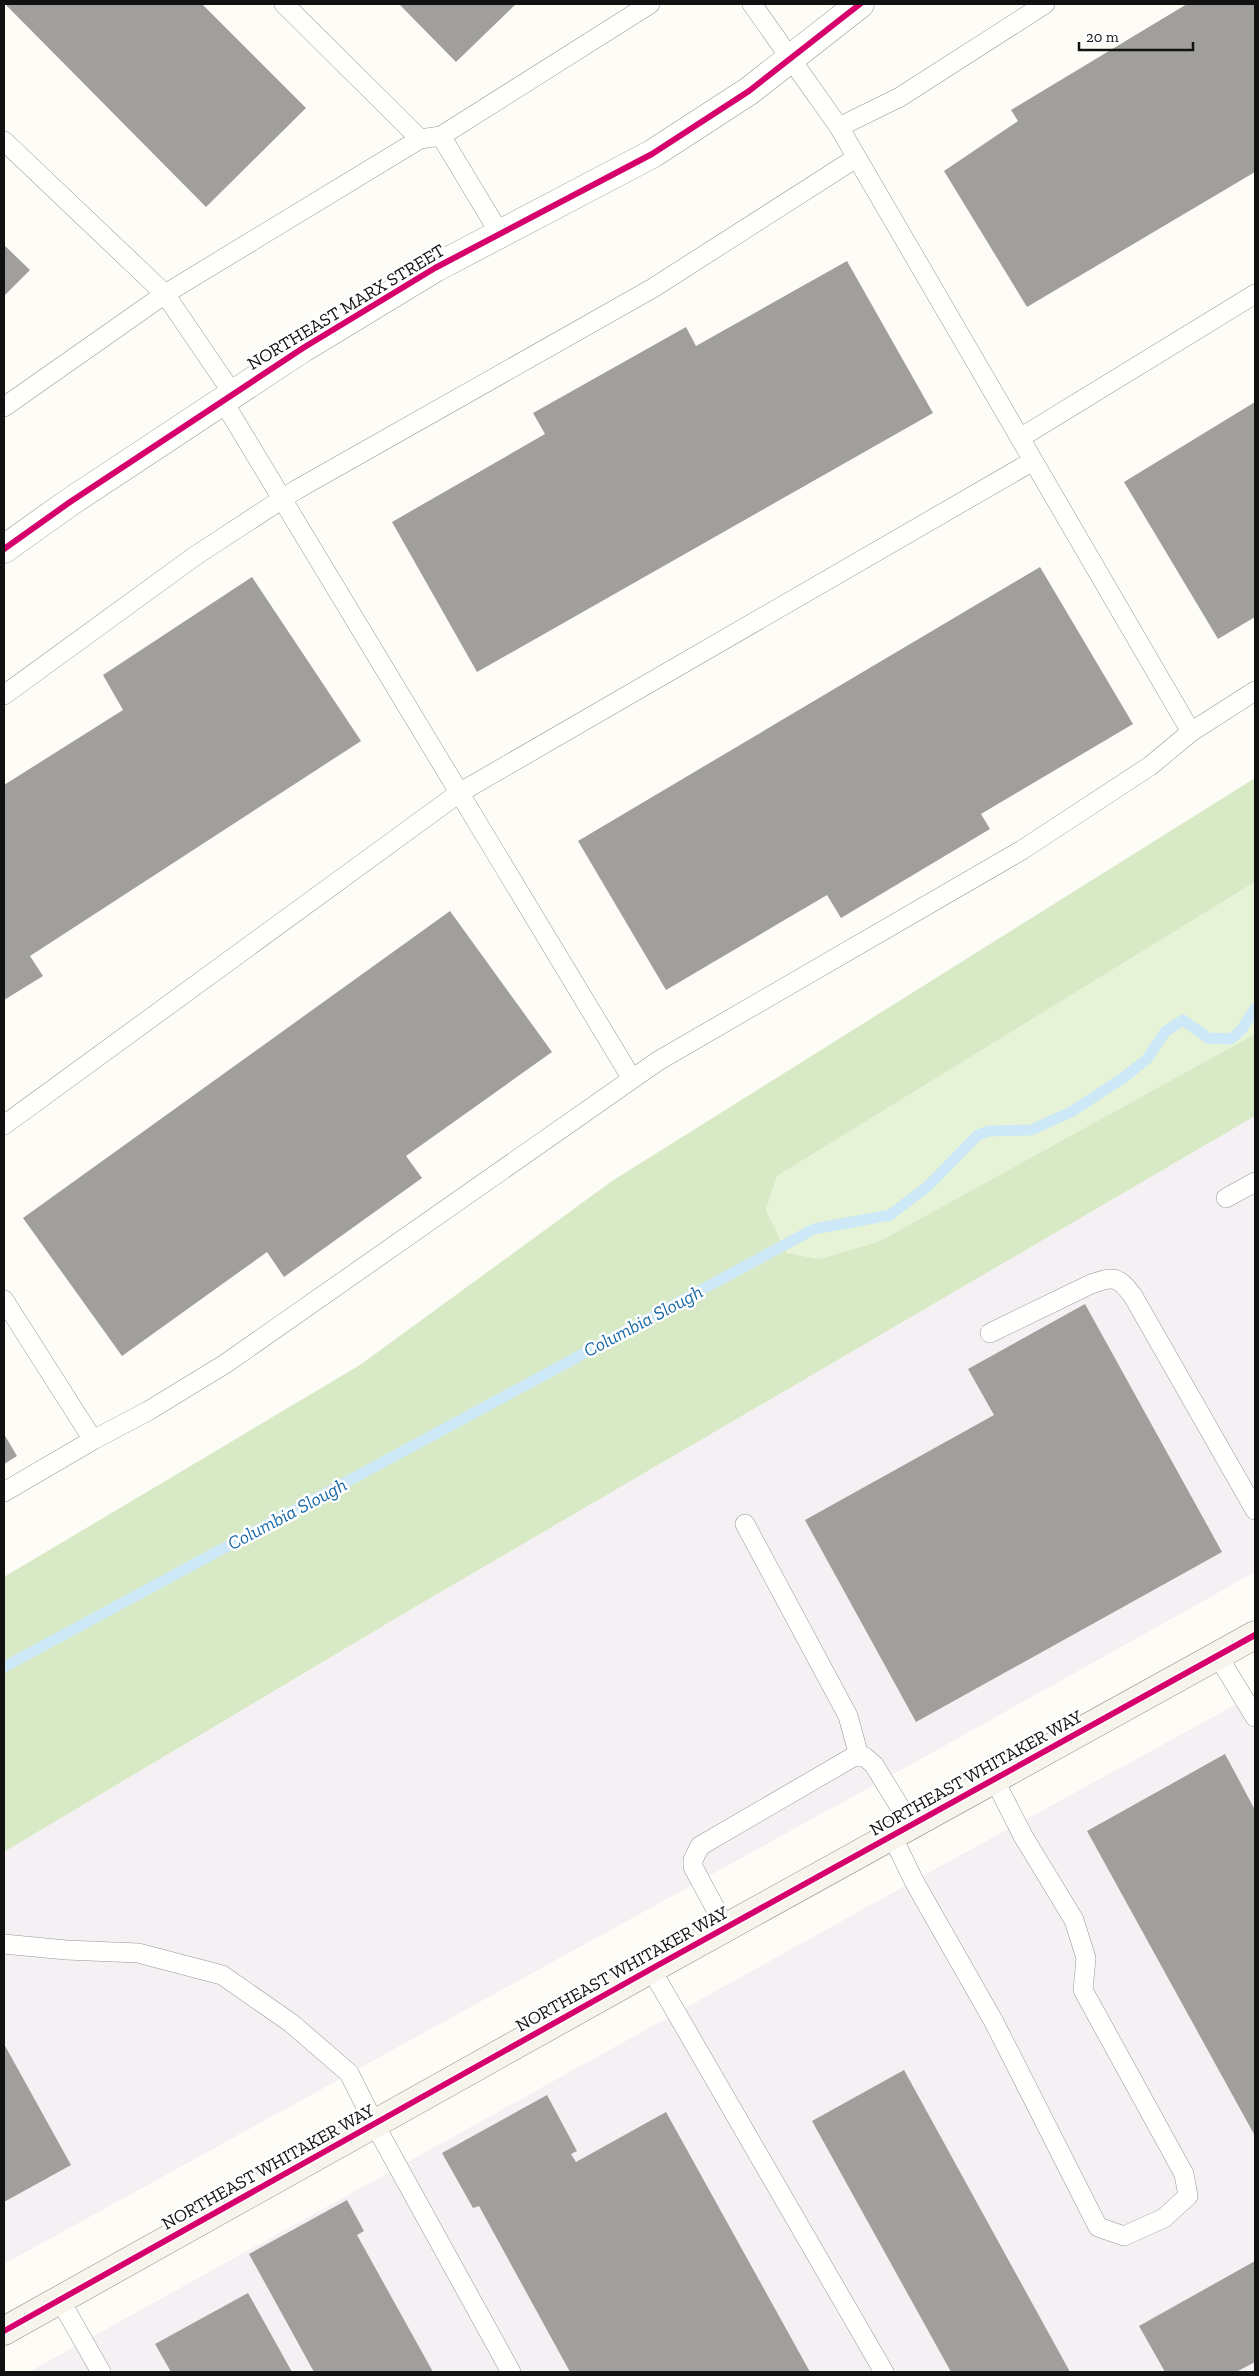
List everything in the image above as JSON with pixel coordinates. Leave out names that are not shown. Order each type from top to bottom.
[{"type":"street","name":"NORTHEAST MARX STREET","points":[[4,549],[70,502],[303,348],[419,278],[652,154],[749,91],[860,4]]},
{"type":"street","name":"NORTHEAST WHITAKER WAY","points":[[4,2331],[650,1970],[1255,1636]]},
{"type":"lane","points":[[284,4],[420,139]]},
{"type":"lane","points":[[4,407],[164,294],[420,139],[441,136],[650,4]]},
{"type":"lane","points":[[752,4],[839,127],[1191,732]]},
{"type":"lane","points":[[839,127],[900,97],[1045,4]]},
{"type":"lane","points":[[441,136],[500,234]]},
{"type":"lane","points":[[4,141],[164,294],[228,398],[281,500],[632,1079]]},
{"type":"lane","points":[[4,695],[194,556],[281,500],[653,288],[856,158]]},
{"type":"lane","points":[[1020,438],[1255,294]]},
{"type":"lane","points":[[4,1125],[459,793],[1033,461]]},
{"type":"lane","points":[[4,1492],[93,1440],[148,1411],[224,1364],[658,1061],[1022,850],[1150,766],[1191,732],[1255,691]]},
{"type":"lane","points":[[1226,1198],[1255,1182]]},
{"type":"lane","points":[[990,1333],[1106,1278],[1123,1282],[1133,1296],[1255,1510]]},
{"type":"lane","points":[[4,1300],[93,1440]]},
{"type":"lane","points":[[745,1524],[848,1716],[859,1756]]},
{"type":"lane","points":[[1218,1656],[1255,1718]]},
{"type":"lane","points":[[726,1928],[693,1867],[692,1860],[700,1846],[853,1757],[865,1757],[874,1765],[901,1831],[915,1883],[994,2022],[1098,2227],[1124,2236],[1164,2218],[1188,2196],[1184,2174],[1083,1990],[1086,1958],[1074,1920],[1023,1836],[994,1780]]},
{"type":"lane","points":[[4,1944],[66,1950],[138,1953],[222,1975],[291,2023],[350,2073],[375,2125],[511,2372]]},
{"type":"lane","points":[[650,1970],[884,2372]]},
{"type":"lane","points":[[60,2300],[101,2372]]},
{"type":"shaded area","points":[[1255,1116],[1255,1572],[901,1770],[4,2264],[4,1852],[403,1614]]},
{"type":"shaded area","points":[[1255,1694],[1255,2372],[29,2372],[950,1861]]},
{"type":"green space","points":[[1255,778],[1255,882],[777,1176],[766,1210],[787,1253],[819,1259],[878,1242],[1255,1034],[1255,1116],[403,1614],[4,1852],[4,1577],[360,1365],[612,1181]]},
{"type":"green space","points":[[1255,882],[1255,1034],[878,1242],[819,1259],[787,1253],[766,1210],[777,1176]]},
{"type":"building","points":[[5,4],[202,4],[306,108],[206,207]]},
{"type":"building","points":[[399,4],[516,4],[456,62]]},
{"type":"building","points":[[1187,4],[1255,4],[1255,172],[1027,307],[944,171],[1018,121],[1011,110]]},
{"type":"building","points":[[4,245],[30,270],[4,296]]},
{"type":"building","points":[[847,261],[933,413],[477,672],[392,522],[545,434],[533,413],[686,327],[696,346]]},
{"type":"building","points":[[1255,402],[1255,617],[1218,639],[1124,482]]},
{"type":"building","points":[[1040,567],[1133,724],[981,814],[990,829],[841,918],[827,895],[666,990],[578,841]]},
{"type":"building","points":[[252,577],[361,741],[30,956],[43,976],[4,1000],[4,785],[123,710],[103,675]]},
{"type":"building","points":[[450,911],[552,1052],[406,1156],[422,1178],[284,1277],[267,1252],[122,1356],[23,1218]]},
{"type":"building","points":[[1085,1304],[1222,1552],[916,1722],[805,1520],[994,1415],[968,1369]]},
{"type":"building","points":[[4,1434],[17,1456],[4,1464]]},
{"type":"building","points":[[1225,1754],[1255,1810],[1255,2136],[1087,1831]]},
{"type":"building","points":[[4,2044],[71,2165],[4,2202]]},
{"type":"building","points":[[904,2070],[1070,2372],[951,2372],[812,2121]]},
{"type":"building","points":[[547,2095],[577,2151],[571,2154],[576,2162],[666,2112],[810,2372],[570,2372],[479,2206],[473,2208],[442,2153]]},
{"type":"building","points":[[347,2200],[364,2231],[357,2235],[433,2372],[314,2372],[249,2254]]},
{"type":"building","points":[[1255,2261],[1255,2362],[1236,2372],[1165,2372],[1139,2326]]},
{"type":"building","points":[[248,2293],[292,2372],[171,2372],[155,2344]]},
{"type":"waterway","name":"Columbia Slough","points":[[4,1667],[814,1229],[890,1215],[928,1186],[978,1135],[989,1131],[1031,1130],[1071,1112],[1123,1078],[1147,1059],[1165,1032],[1183,1020],[1208,1038],[1231,1039],[1242,1029],[1255,1008]]},
{"type":"cycle path","points":[[4,549],[70,502],[303,348],[435,268],[652,154],[749,91],[860,4]]},
{"type":"cycle path","points":[[4,2331],[651,1969],[1255,1635]]}]
